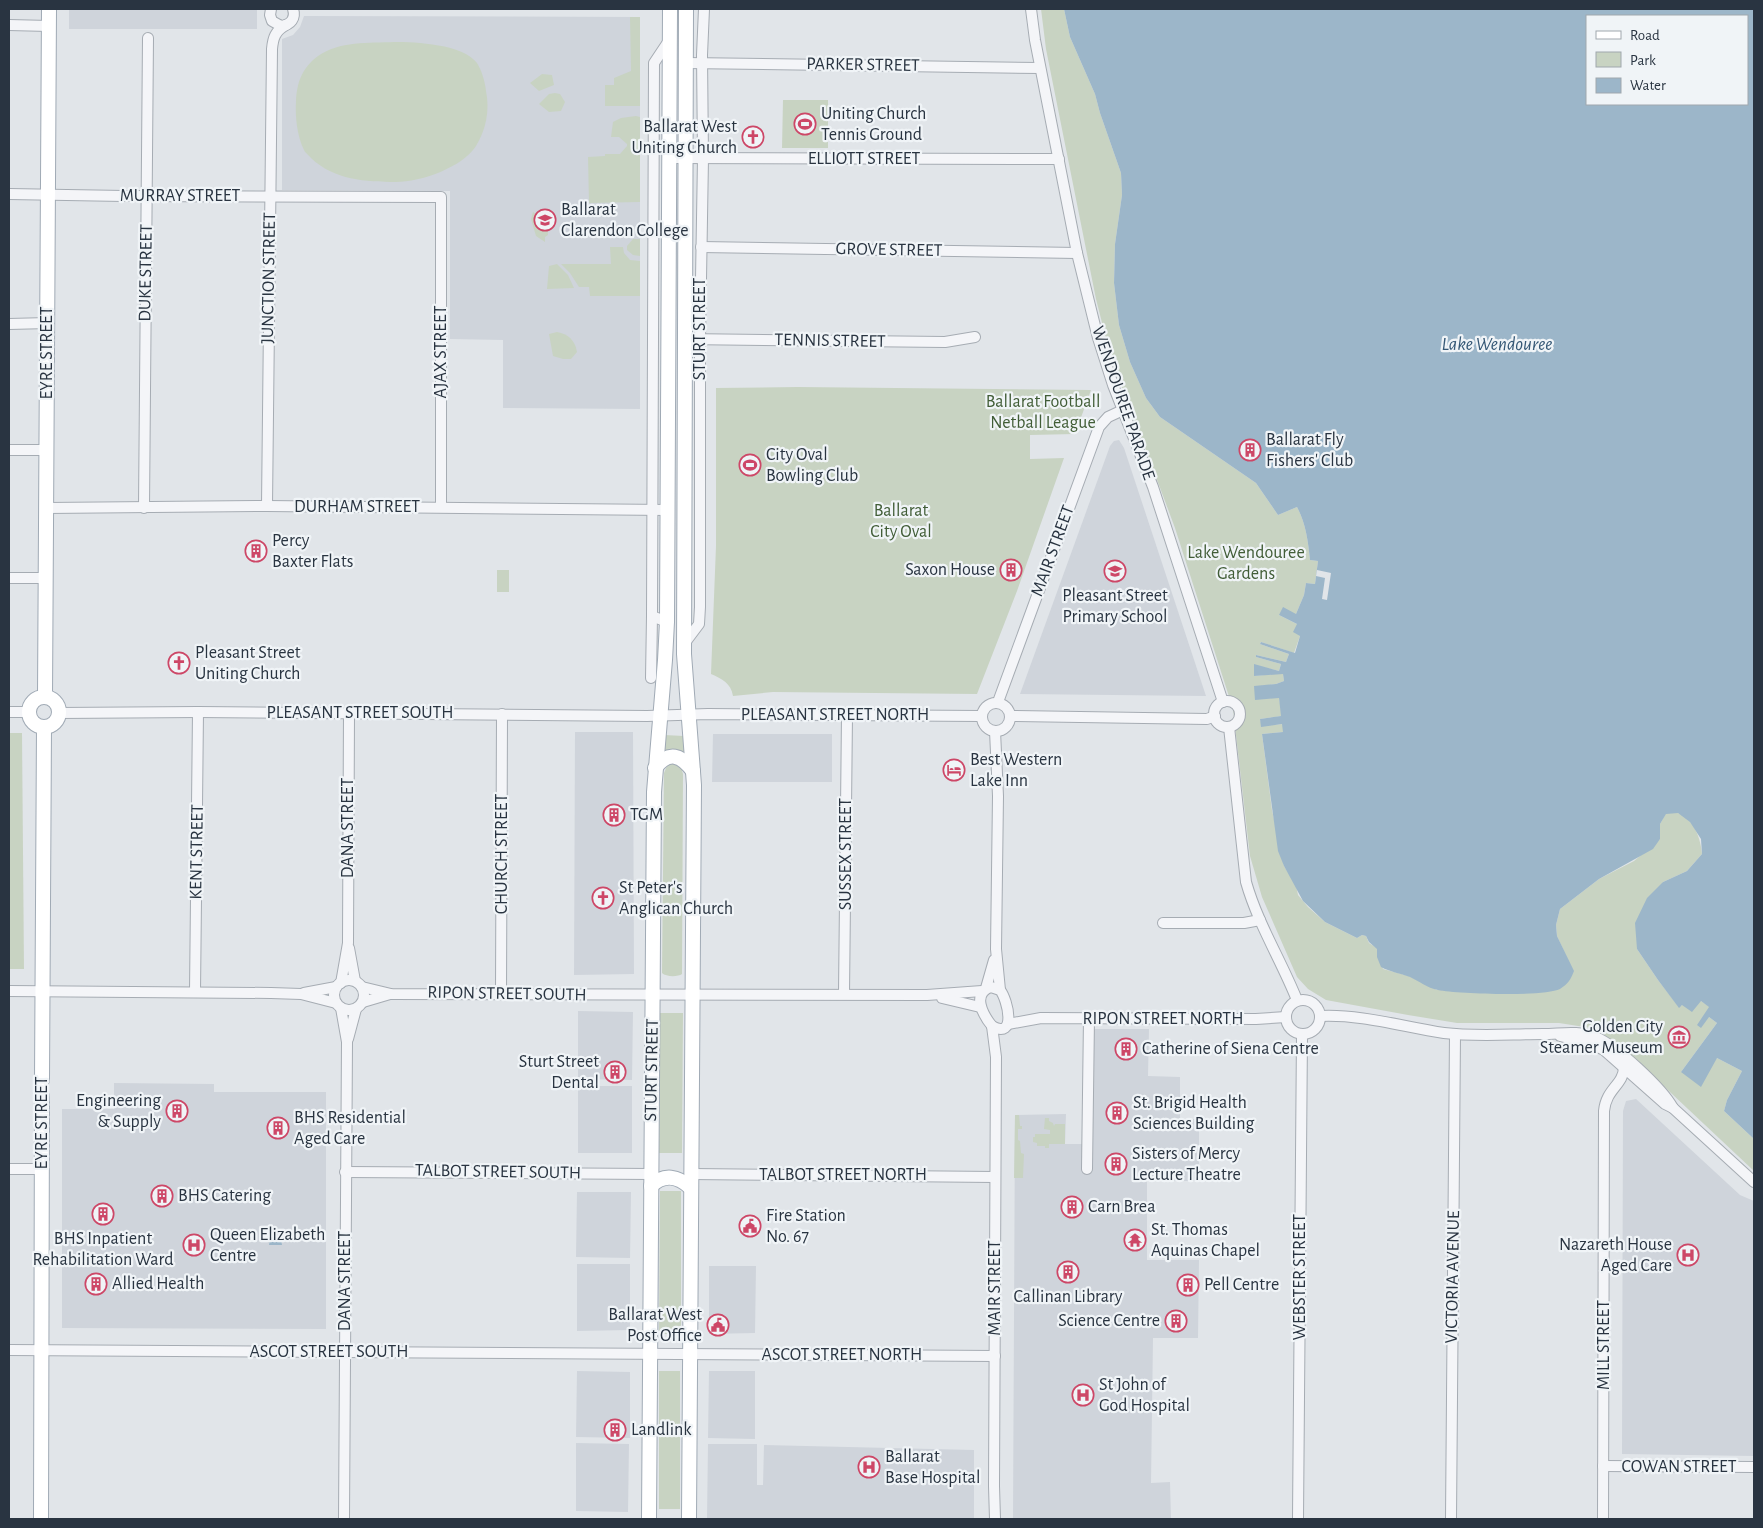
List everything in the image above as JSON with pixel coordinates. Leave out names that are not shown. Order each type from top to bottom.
[{"type":"main road","name":"EYRE STREET","points":[[45,697],[49,9]]},
{"type":"main road","name":"STURT STREET","points":[[649,1519],[655,768],[661,715],[667,622],[670,9]]},
{"type":"main road","name":"STURT STREET","points":[[686,9],[684,644],[693,771],[689,1519]]},
{"type":"main road","points":[[45,697],[56,702],[59,713],[54,723],[44,727],[34,722],[29,712],[34,701],[45,697]]},
{"type":"main road","name":"EYRE STREET","points":[[42,1080],[44,727]]},
{"type":"main road","points":[[655,768],[662,760],[674,756],[685,760],[693,771]]},
{"type":"main road","name":"EYRE STREET","points":[[41,1519],[42,1097]]},
{"type":"main road","points":[[665,1170],[674,1170],[691,1175],[684,1182],[674,1177],[665,1177],[656,1182],[651,1174],[665,1170]]},
{"type":"street","points":[[271,13],[277,25],[289,23],[294,14],[293,9]]},
{"type":"street","name":"JUNCTION STREET","points":[[267,506],[272,50],[274,36],[302,9]]},
{"type":"street","name":"STURT STREET","points":[[684,644],[698,624],[700,607],[700,339],[704,9]]},
{"type":"street","name":"WENDOUREE PARADE","points":[[1031,9],[1040,68],[1077,253],[1098,338],[1153,487],[1223,702]]},
{"type":"street","name":"JUNCTION STREET","points":[[271,13],[269,36],[272,50]]},
{"type":"street","points":[[9,25],[49,26]]},
{"type":"street","name":"DUKE STREET","points":[[144,508],[148,38]]},
{"type":"street","points":[[652,678],[654,63],[670,39]]},
{"type":"street","name":"PARKER STREET","points":[[686,63],[1040,68]]},
{"type":"street","name":"ELLIOTT STREET","points":[[670,158],[1059,159]]},
{"type":"street","name":"MURRAY STREET","points":[[9,194],[441,197]]},
{"type":"street","name":"AJAX STREET","points":[[441,197],[441,507]]},
{"type":"street","name":"GROVE STREET","points":[[701,247],[1077,253]]},
{"type":"street","points":[[9,324],[48,323]]},
{"type":"street","name":"TENNIS STREET","points":[[684,339],[945,342],[975,338]]},
{"type":"street","name":"MAIR STREET","points":[[998,702],[1099,427],[1108,417],[1123,410]]},
{"type":"street","points":[[9,450],[47,450]]},
{"type":"street","name":"DURHAM STREET","points":[[47,508],[267,506],[668,510]]},
{"type":"street","points":[[9,578],[46,578]]},
{"type":"street","points":[[652,616],[667,622]]},
{"type":"street","points":[[998,702],[1006,707],[1010,716],[1005,728],[995,731],[986,727],[981,716],[987,706],[998,702]]},
{"type":"street","points":[[1223,702],[1231,702],[1238,706],[1240,710],[1237,723],[1229,727],[1220,724],[1215,716],[1216,708],[1223,702]]},
{"type":"street","points":[[9,712],[29,712]]},
{"type":"street","name":"KENT STREET","points":[[196,992],[198,712]]},
{"type":"street","name":"PLEASANT STREET SOUTH","points":[[59,713],[661,715]]},
{"type":"street","name":"DANA STREET","points":[[338,985],[348,943],[349,713]]},
{"type":"street","name":"CHURCH STREET","points":[[501,994],[502,714]]},
{"type":"street","name":"PLEASANT STREET NORTH","points":[[661,715],[981,716]]},
{"type":"street","name":"SUSSEX STREET","points":[[844,994],[847,715]]},
{"type":"street","points":[[1010,716],[1207,719],[1215,716]]},
{"type":"street","points":[[1229,727],[1244,876],[1253,906],[1283,966],[1297,1000]]},
{"type":"street","points":[[995,731],[998,796],[996,949],[1000,990],[1005,998],[1009,1019],[1007,1025],[998,1028],[992,1026],[980,1006],[980,996],[984,990],[996,949]]},
{"type":"street","points":[[1163,923],[1244,923],[1260,920]]},
{"type":"street","name":"DANA STREET","points":[[348,943],[359,984]]},
{"type":"street","points":[[9,991],[300,994],[338,985],[348,980],[359,984],[364,994],[359,1006]]},
{"type":"street","name":"RIPON STREET SOUTH","points":[[359,984],[391,994],[692,994]]},
{"type":"street","points":[[338,985],[334,995],[339,1005]]},
{"type":"street","points":[[692,994],[927,995],[984,990],[991,987],[1000,990]]},
{"type":"street","points":[[300,994],[339,1005],[348,1010],[391,994]]},
{"type":"street","points":[[927,995],[980,1006]]},
{"type":"street","points":[[1297,1000],[1307,1000],[1316,1006],[1320,1016],[1317,1027],[1313,1031],[1302,1034],[1289,1027],[1286,1017],[1288,1008],[1297,1000]]},
{"type":"street","name":"DANA STREET","points":[[339,1005],[348,1042],[344,1519]]},
{"type":"street","name":"DANA STREET","points":[[348,1042],[359,1006]]},
{"type":"street","name":"RIPON STREET NORTH","points":[[1008,1011],[1041,1018]]},
{"type":"street","points":[[1320,1016],[1362,1018],[1455,1034],[1554,1034],[1595,1046],[1610,1054],[1629,1066],[1669,1100],[1673,1108]]},
{"type":"street","name":"RIPON STREET NORTH","points":[[1007,1025],[1041,1018],[1256,1019],[1286,1017]]},
{"type":"street","points":[[1087,1169],[1089,1018]]},
{"type":"street","name":"MAIR STREET","points":[[996,1057],[1007,1025]]},
{"type":"street","name":"MAIR STREET","points":[[992,1026],[996,1057],[995,1519]]},
{"type":"street","name":"WEBSTER STREET","points":[[1298,1519],[1302,1034]]},
{"type":"street","name":"VICTORIA AVENUE","points":[[1451,1519],[1455,1034]]},
{"type":"street","points":[[1629,1066],[1633,1076],[1665,1104],[1673,1108],[1754,1182]]},
{"type":"street","name":"MILL STREET","points":[[1603,1519],[1604,1111],[1608,1096],[1629,1066]]},
{"type":"street","points":[[1604,1111],[1633,1076]]},
{"type":"street","name":"EYRE STREET","points":[[42,1080],[42,1097]]},
{"type":"street","points":[[9,1169],[42,1170]]},
{"type":"street","name":"TALBOT STREET SOUTH","points":[[346,1172],[651,1174]]},
{"type":"street","name":"TALBOT STREET NORTH","points":[[691,1175],[996,1176]]},
{"type":"street","name":"ASCOT STREET SOUTH","points":[[9,1350],[690,1354]]},
{"type":"street","name":"ASCOT STREET NORTH","points":[[690,1354],[995,1356]]},
{"type":"street","name":"COWAN STREET","points":[[1603,1466],[1754,1467]]},
{"type":"shaded area","points":[[69,9],[257,9],[257,29],[69,29]]},
{"type":"shaded area","name":"Ballarat Clarendon College","points":[[304,16],[640,17],[640,409],[503,408],[503,340],[450,339],[450,191],[282,190],[282,39],[293,35],[300,27]]},
{"type":"shaded area","name":"Pleasant Street Primary School","points":[[1119,440],[1124,448],[1206,696],[1020,694],[1110,446],[1114,441]]},
{"type":"shaded area","points":[[575,732],[633,732],[634,974],[574,975]]},
{"type":"shaded area","points":[[713,734],[832,734],[832,782],[712,782]]},
{"type":"shaded area","points":[[578,1011],[633,1012],[632,1080],[578,1079]]},
{"type":"shaded area","points":[[1084,1029],[1149,1029],[1148,1076],[1180,1077],[1180,1119],[1199,1119],[1199,1181],[1147,1181],[1147,1260],[1199,1260],[1198,1338],[1153,1338],[1151,1483],[1170,1482],[1171,1519],[1013,1519],[1015,1115],[1066,1114],[1065,1144],[1083,1144]]},
{"type":"shaded area","name":"Queen Elizabeth Centre","points":[[114,1083],[214,1084],[214,1092],[326,1092],[326,1329],[62,1328],[62,1109],[114,1109]]},
{"type":"shaded area","points":[[578,1086],[632,1086],[632,1153],[578,1153]]},
{"type":"shaded area","name":"Nazareth House Aged Care","points":[[1636,1099],[1740,1195],[1754,1201],[1754,1456],[1622,1454],[1623,1111],[1626,1101]]},
{"type":"shaded area","points":[[577,1192],[631,1192],[630,1258],[576,1257]]},
{"type":"shaded area","points":[[577,1264],[630,1264],[630,1330],[577,1331]]},
{"type":"shaded area","points":[[709,1266],[756,1266],[755,1333],[709,1334]]},
{"type":"shaded area","points":[[577,1371],[630,1372],[630,1438],[576,1437]]},
{"type":"shaded area","points":[[709,1371],[755,1371],[755,1439],[708,1438]]},
{"type":"shaded area","points":[[576,1443],[629,1444],[628,1512],[576,1511]]},
{"type":"shaded area","name":"Ballarat Base Hospital","points":[[708,1444],[757,1444],[757,1485],[763,1485],[764,1445],[974,1450],[974,1519],[707,1519]]},
{"type":"green space","name":"Lake Wendouree Gardens","points":[[1041,9],[1064,9],[1070,37],[1095,94],[1121,173],[1122,195],[1115,244],[1114,283],[1119,325],[1130,362],[1146,398],[1160,417],[1256,483],[1278,515],[1297,507],[1305,526],[1310,560],[1318,561],[1315,584],[1306,583],[1304,595],[1296,614],[1279,615],[1297,624],[1300,636],[1294,653],[1261,642],[1260,644],[1289,654],[1286,662],[1256,655],[1256,657],[1281,664],[1279,671],[1254,665],[1254,676],[1283,673],[1284,681],[1254,687],[1279,697],[1282,716],[1260,719],[1262,726],[1283,724],[1284,732],[1262,734],[1272,810],[1284,866],[1296,885],[1298,895],[1325,922],[1357,938],[1362,935],[1366,936],[1369,943],[1377,948],[1383,969],[1409,976],[1437,990],[1573,971],[1557,936],[1556,925],[1560,909],[1599,879],[1634,861],[1660,839],[1660,824],[1666,813],[1677,813],[1684,816],[1696,830],[1702,854],[1687,871],[1663,882],[1637,949],[1679,1007],[1701,1001],[1710,1007],[1709,1017],[1717,1023],[1681,1072],[1717,1058],[1742,1071],[1727,1100],[1724,1111],[1754,1139],[1754,1171],[1622,1047],[1591,1028],[1559,1023],[1457,1023],[1408,1015],[1326,1000],[1308,989],[1297,977],[1262,897],[1250,856],[1233,709],[1175,528],[1112,362],[1096,299],[1046,49]]},
{"type":"green space","points":[[630,17],[640,17],[640,106],[605,106],[605,85],[614,85],[614,78],[631,71]]},
{"type":"green space","points":[[394,42],[438,45],[450,48],[470,57],[477,63],[484,80],[488,105],[485,127],[479,140],[470,154],[452,167],[417,179],[396,182],[362,180],[330,171],[306,153],[300,139],[296,107],[301,76],[308,65],[326,51],[345,45]]},
{"type":"green space","points":[[542,74],[552,75],[554,85],[539,91],[530,83]]},
{"type":"green space","points":[[549,94],[560,94],[565,102],[561,111],[549,112],[539,104]]},
{"type":"green space","name":"Uniting Church Tennis Ground","points":[[783,100],[828,100],[828,148],[782,148]]},
{"type":"green space","points":[[640,117],[640,202],[589,203],[588,157],[620,154],[627,144],[619,137],[611,137],[613,122],[621,118]]},
{"type":"green space","points":[[533,212],[547,222],[548,235],[545,237],[545,242],[536,236],[531,219]]},
{"type":"green space","points":[[633,239],[640,239],[640,256],[633,255],[627,250],[627,246]]},
{"type":"green space","points":[[610,247],[623,247],[624,253],[630,260],[640,261],[640,296],[590,296],[589,287],[579,287],[570,273],[561,264],[611,264]]},
{"type":"green space","points":[[557,264],[568,275],[574,288],[547,289],[549,266]]},
{"type":"green space","points":[[557,332],[568,336],[575,344],[577,352],[571,359],[553,356],[549,334]]},
{"type":"green space","name":"Ballarat City Oval","points":[[716,388],[1091,390],[1075,434],[1030,435],[1030,459],[1064,458],[1017,591],[977,694],[773,692],[733,696],[728,685],[711,674],[716,546]]},
{"type":"green space","points":[[497,570],[509,570],[509,592],[497,592]]},
{"type":"green space","points":[[9,733],[22,733],[24,969],[9,969]]},
{"type":"green space","points":[[664,735],[684,736],[687,757],[662,757]]},
{"type":"green space","points":[[674,763],[681,767],[683,774],[682,974],[678,976],[662,973],[664,773],[667,766]]},
{"type":"green space","points":[[660,1013],[683,1013],[682,1153],[659,1153]]},
{"type":"green space","points":[[1015,1115],[1019,1115],[1020,1126],[1022,1126],[1022,1129],[1018,1129],[1018,1140],[1020,1141],[1021,1153],[1024,1154],[1023,1178],[1014,1178]]},
{"type":"green space","points":[[1045,1118],[1049,1118],[1049,1121],[1054,1126],[1055,1124],[1065,1124],[1065,1144],[1049,1144],[1049,1148],[1045,1148],[1045,1146],[1037,1146],[1037,1143],[1033,1142],[1035,1134],[1050,1134],[1050,1130],[1044,1129]]},
{"type":"green space","points":[[660,1191],[681,1191],[681,1334],[659,1334]]},
{"type":"green space","points":[[659,1371],[680,1371],[680,1509],[659,1509]]},
{"type":"water","name":"Lake Wendouree","points":[[1064,9],[1754,9],[1754,1139],[1724,1111],[1727,1100],[1742,1071],[1717,1058],[1701,1087],[1681,1072],[1717,1023],[1709,1017],[1701,1028],[1697,1025],[1709,1007],[1701,1001],[1692,1012],[1682,1005],[1679,1008],[1637,949],[1635,923],[1647,898],[1663,882],[1687,871],[1702,854],[1701,839],[1690,822],[1678,813],[1666,814],[1660,824],[1660,839],[1653,849],[1599,879],[1560,909],[1556,925],[1557,936],[1574,971],[1565,985],[1551,992],[1481,994],[1430,988],[1410,977],[1381,967],[1377,957],[1377,949],[1369,942],[1366,936],[1362,935],[1357,938],[1325,922],[1303,901],[1278,851],[1262,734],[1283,732],[1282,724],[1261,727],[1260,719],[1281,716],[1279,698],[1255,700],[1254,686],[1276,684],[1284,681],[1283,674],[1254,676],[1254,664],[1279,671],[1281,664],[1256,657],[1256,655],[1286,662],[1289,654],[1260,644],[1261,642],[1295,653],[1300,636],[1293,632],[1297,624],[1279,615],[1283,607],[1296,614],[1304,595],[1306,583],[1315,584],[1318,561],[1310,560],[1305,526],[1297,507],[1278,515],[1256,483],[1160,417],[1146,398],[1130,362],[1119,325],[1114,283],[1115,244],[1122,195],[1121,173],[1095,94],[1070,37]]},
{"type":"water","points":[[280,1234],[282,1245],[269,1245],[271,1235]]},
{"type":"pier","points":[[1317,570],[1331,573],[1327,600],[1322,599],[1325,578],[1316,576]]},
{"type":"place","name":"Uniting Church Tennis Ground","points":[[805,124]]},
{"type":"place","name":"Ballarat West Uniting Church","points":[[753,137]]},
{"type":"place","name":"Ballarat Clarendon College","points":[[545,220]]},
{"type":"place","name":"Ballarat Fly Fishers' Club","points":[[1250,450]]},
{"type":"place","name":"City Oval Bowling Club","points":[[750,465]]},
{"type":"place","name":"Percy Baxter Flats","points":[[256,551]]},
{"type":"place","name":"Saxon House","points":[[1011,570]]},
{"type":"place","name":"Pleasant Street Primary School","points":[[1115,571]]},
{"type":"place","name":"Pleasant Street Uniting Church","points":[[179,663]]},
{"type":"place","name":"Best Western Lake Inn","points":[[954,770]]},
{"type":"place","name":"TGM","points":[[614,815]]},
{"type":"place","name":"St Peter's Anglican Church","points":[[603,898]]},
{"type":"place","name":"Golden City Steamer Museum","points":[[1679,1037]]},
{"type":"place","name":"Catherine of Siena Centre","points":[[1126,1049]]},
{"type":"place","name":"Sturt Street Dental","points":[[615,1072]]},
{"type":"place","name":"Engineering & Supply","points":[[177,1111]]},
{"type":"place","name":"St. Brigid Health Sciences Building","points":[[1117,1113]]},
{"type":"place","name":"BHS Residential Aged Care","points":[[278,1128]]},
{"type":"place","name":"Sisters of Mercy Lecture Theatre","points":[[1116,1164]]},
{"type":"place","name":"BHS Catering","points":[[162,1196]]},
{"type":"place","name":"Carn Brea","points":[[1072,1207]]},
{"type":"place","name":"BHS Inpatient Rehabilitation Ward","points":[[103,1214]]},
{"type":"place","name":"Fire Station No. 67","points":[[750,1226]]},
{"type":"place","name":"St. Thomas Aquinas Chapel","points":[[1135,1240]]},
{"type":"place","name":"Queen Elizabeth Centre","points":[[194,1245]]},
{"type":"place","name":"Nazareth House Aged Care","points":[[1688,1255]]},
{"type":"place","name":"Callinan Library","points":[[1068,1272]]},
{"type":"place","name":"Allied Health","points":[[96,1284]]},
{"type":"place","name":"Pell Centre","points":[[1188,1285]]},
{"type":"place","name":"Science Centre","points":[[1176,1321]]},
{"type":"place","name":"Ballarat West Post Office","points":[[718,1325]]},
{"type":"place","name":"St John of God Hospital","points":[[1083,1395]]},
{"type":"place","name":"Landlink","points":[[615,1430]]},
{"type":"place","name":"Ballarat Base Hospital","points":[[869,1467]]},
{"type":"park label","name":"Ballarat Football Netball League","points":[[1043,412]]}]
